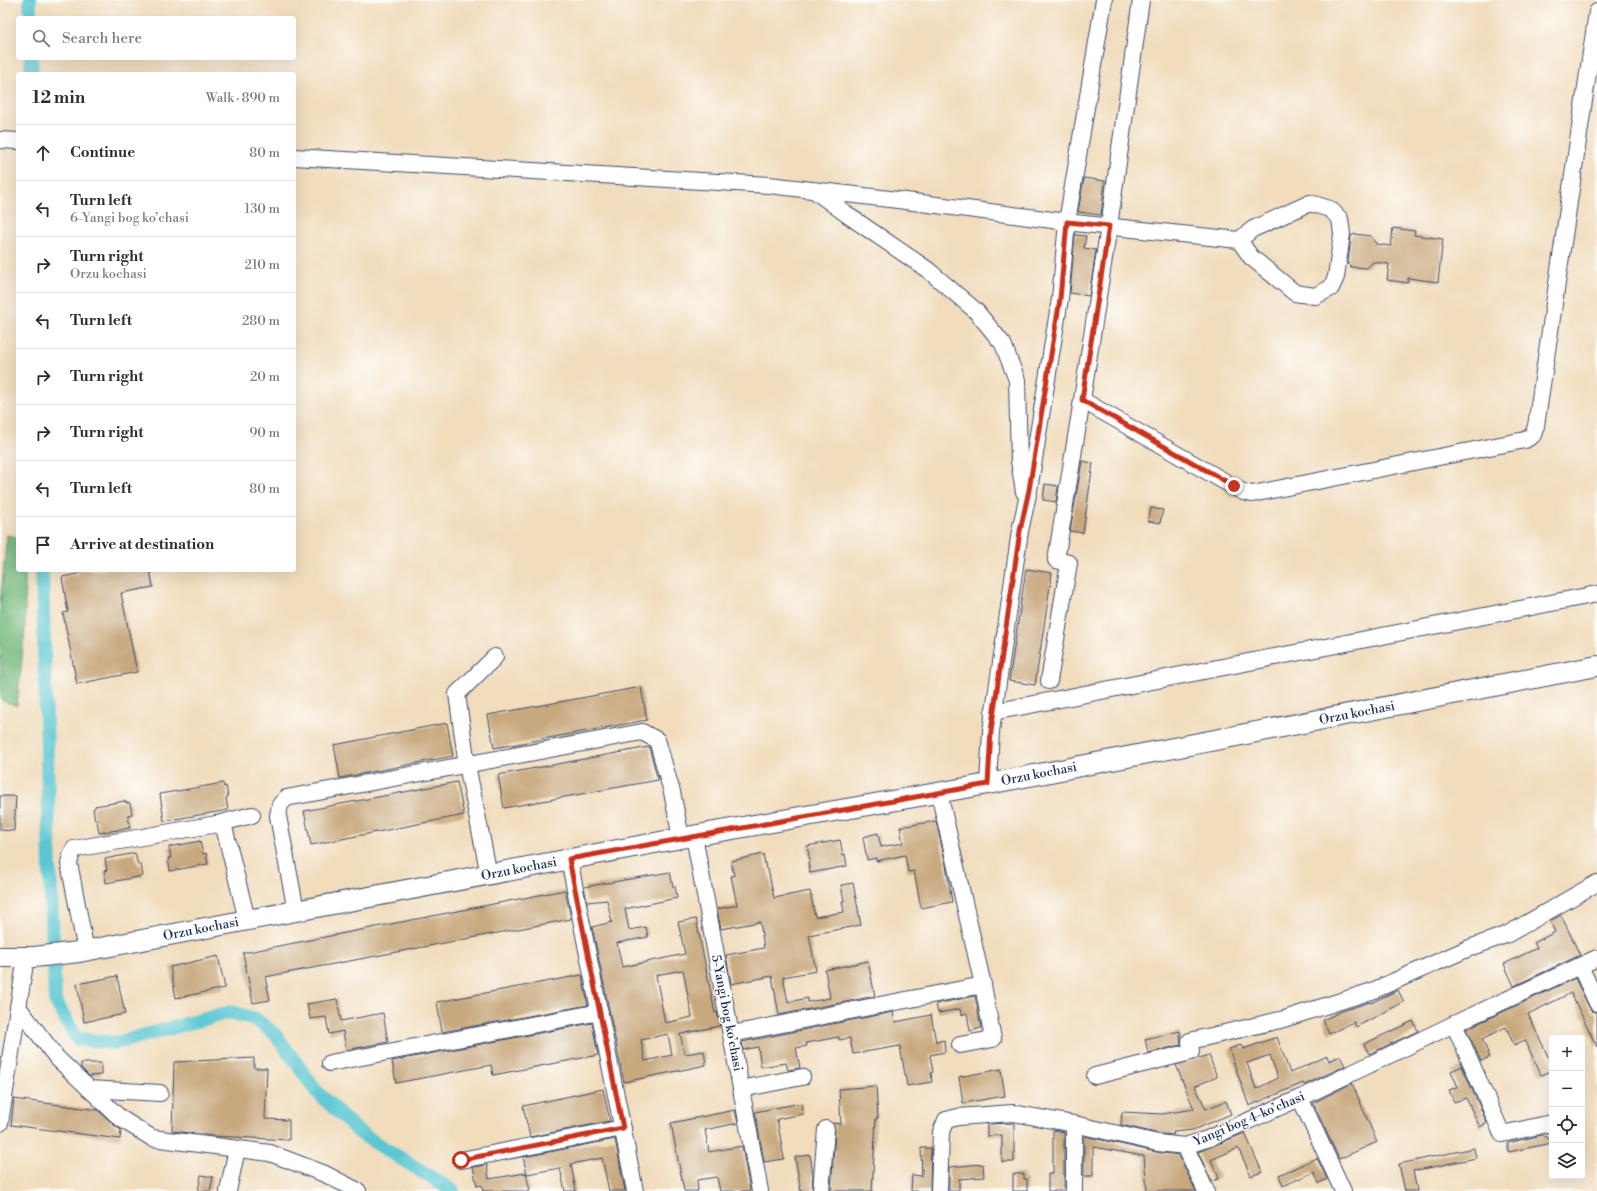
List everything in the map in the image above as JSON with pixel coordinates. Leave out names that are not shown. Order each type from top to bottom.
[{"type":"main road","name":"Orzu kochasi","points":[[0,958],[30,957],[82,951],[688,837],[988,784],[1597,666]]},
{"type":"street","points":[[988,784],[993,712],[1020,531],[1026,504],[1060,299],[1067,222],[1104,0]]},
{"type":"street","points":[[1049,681],[1069,562],[1056,560],[1109,226],[1141,0]]},
{"type":"street","points":[[1082,400],[1243,492],[1252,494],[1528,439],[1532,435],[1536,426],[1597,12]]},
{"type":"street","points":[[296,157],[769,185],[1067,222],[1239,240],[1253,229],[1310,203],[1330,209],[1340,219],[1342,234],[1336,277],[1330,288],[1315,296],[1296,293],[1250,257],[1239,240]]},
{"type":"street","points":[[815,191],[928,270],[976,311],[1003,344],[1017,380],[1019,461],[1026,504]]},
{"type":"street","points":[[993,712],[1597,594]]},
{"type":"street","points":[[489,875],[466,765],[457,694],[495,657]]},
{"type":"street","name":"5-Yangi bog koʼchasi","points":[[296,911],[278,816],[280,805],[286,798],[642,732],[657,740],[672,792],[688,837],[731,1034],[760,1191]]},
{"type":"street","points":[[939,793],[983,985],[992,1039],[960,1045]]},
{"type":"street","points":[[82,951],[69,863],[74,850],[217,824],[252,815]]},
{"type":"street","points":[[217,824],[225,830],[247,920]]},
{"type":"street","points":[[569,859],[635,1191]]},
{"type":"street","points":[[1094,1076],[1191,1052],[1190,1040],[1284,1019],[1372,991],[1467,949],[1508,934],[1597,883]]},
{"type":"street","points":[[0,1124],[18,1007],[30,957]]},
{"type":"street","name":"Yangi bog 4-koʼchasi","points":[[939,1191],[941,1132],[946,1120],[958,1117],[1013,1114],[1074,1124],[1158,1143],[1185,1146],[1207,1139],[1300,1098],[1454,1024],[1597,958]]},
{"type":"street","points":[[1580,966],[1597,1003]]},
{"type":"street","points":[[731,1034],[983,985]]},
{"type":"street","points":[[18,1007],[57,1058],[120,1118],[152,1138],[270,1154],[325,1174],[358,1191]]},
{"type":"street","points":[[330,1063],[600,1012]]},
{"type":"street","points":[[1454,1024],[1502,1134],[1549,1125]]},
{"type":"street","points":[[741,1089],[802,1077]]},
{"type":"street","points":[[90,1089],[160,1093]]},
{"type":"street","points":[[1300,1098],[1343,1191]]},
{"type":"street","points":[[1074,1124],[1074,1191]]},
{"type":"street","points":[[461,1160],[623,1128]]},
{"type":"street","points":[[821,1191],[826,1129]]},
{"type":"street","points":[[1185,1146],[1206,1191]]},
{"type":"street","points":[[228,1191],[237,1149]]},
{"type":"green space","points":[[7,535],[16,537],[16,572],[25,572],[25,628],[17,706],[1,700],[0,604]]},
{"type":"building","points":[[1084,178],[1105,181],[1101,215],[1078,212]]},
{"type":"building","points":[[1393,228],[1415,231],[1414,235],[1443,239],[1438,282],[1408,278],[1408,283],[1387,280],[1389,264],[1373,262],[1367,268],[1351,267],[1348,263],[1351,236],[1355,234],[1371,236],[1376,244],[1391,246]]},
{"type":"building","points":[[1075,235],[1086,236],[1084,248],[1096,250],[1089,296],[1070,293]]},
{"type":"building","points":[[1082,461],[1093,463],[1083,533],[1070,531]]},
{"type":"building","points":[[1045,484],[1058,486],[1056,502],[1043,500]]},
{"type":"building","points":[[1151,508],[1163,510],[1160,523],[1148,521]]},
{"type":"building","points":[[1026,569],[1052,573],[1035,685],[1009,681]]},
{"type":"building","points":[[78,572],[150,572],[153,587],[121,593],[137,672],[77,684],[63,613],[68,612],[62,577],[78,574]]},
{"type":"building","points":[[641,687],[647,720],[494,748],[488,715]]},
{"type":"building","points":[[447,723],[453,756],[340,778],[334,745]]},
{"type":"building","points":[[649,747],[658,780],[504,808],[498,775]]},
{"type":"building","points":[[457,782],[464,815],[311,845],[304,811]]},
{"type":"building","points":[[223,783],[224,787],[226,786],[228,810],[164,821],[160,794]]},
{"type":"building","points":[[0,796],[16,796],[14,831],[0,830]]},
{"type":"building","points":[[125,801],[126,803],[130,803],[132,814],[128,815],[130,828],[99,833],[97,820],[95,820],[93,809],[95,806]]},
{"type":"building","points":[[936,821],[946,865],[952,902],[921,908],[914,871],[908,872],[905,855],[876,861],[876,858],[867,860],[863,837],[878,833],[881,847],[903,843],[900,827]]},
{"type":"building","points":[[840,840],[847,866],[810,873],[808,862],[810,861],[807,846]]},
{"type":"building","points":[[200,841],[203,854],[206,853],[208,864],[170,871],[168,858],[171,858],[169,847]]},
{"type":"building","points":[[135,853],[138,865],[141,865],[143,876],[106,883],[104,871],[107,870],[105,859]]},
{"type":"building","points":[[763,854],[766,869],[768,869],[774,898],[810,891],[815,917],[844,912],[842,901],[844,901],[841,885],[853,883],[861,925],[809,935],[816,971],[783,977],[788,1002],[808,998],[808,1002],[830,998],[825,970],[868,961],[875,996],[779,1015],[772,976],[731,984],[726,955],[764,948],[760,922],[721,929],[717,909],[737,905],[731,876],[734,876],[731,861]]},
{"type":"building","points":[[670,872],[677,898],[625,909],[629,930],[646,927],[648,937],[617,943],[622,967],[685,954],[678,922],[696,919],[715,1013],[717,1012],[720,1026],[680,1034],[685,1054],[704,1051],[706,1065],[624,1082],[592,927],[612,922],[607,900],[587,902],[584,887]],"holes":[[[683,970],[692,1017],[665,1023],[656,975]],[[668,1034],[672,1055],[645,1061],[641,1040]]]},
{"type":"building","points":[[565,890],[571,919],[265,977],[270,1000],[253,1003],[243,953]]},
{"type":"building","points":[[1561,915],[1580,955],[1514,986],[1504,964],[1537,948],[1534,943],[1555,932],[1550,921]]},
{"type":"building","points":[[218,956],[225,988],[176,998],[170,967]]},
{"type":"building","points":[[582,975],[588,1005],[442,1032],[437,1002]]},
{"type":"building","points":[[117,976],[125,1014],[84,1022],[77,984]]},
{"type":"building","points":[[1575,978],[1589,1007],[1592,1011],[1597,1012],[1597,1047],[1571,993],[1528,1014],[1549,1059],[1549,1071],[1541,1075],[1525,1040],[1514,1045],[1506,1027],[1482,1039],[1490,1057],[1481,1061],[1466,1029]]},
{"type":"building","points":[[1398,990],[1404,1002],[1356,1027],[1354,1022],[1329,1034],[1323,1020],[1342,1011],[1370,1002],[1371,1003]]},
{"type":"building","points":[[975,996],[981,1028],[970,1031],[967,1013],[961,1015],[960,1009],[938,1013],[936,1004]]},
{"type":"building","points":[[337,999],[341,1021],[383,1013],[388,1042],[346,1050],[343,1031],[329,1034],[326,1017],[310,1019],[307,1004]]},
{"type":"building","points":[[893,1012],[895,1022],[931,1015],[936,1042],[944,1040],[945,1052],[930,1055],[933,1072],[931,1073],[932,1082],[907,1086],[900,1046],[853,1054],[850,1038],[839,1040],[839,1037],[806,1043],[807,1046],[796,1048],[800,1068],[788,1070],[786,1063],[761,1067],[758,1047],[743,1050],[742,1042]]},
{"type":"building","points":[[1413,1021],[1418,1031],[1369,1054],[1364,1044]]},
{"type":"building","points":[[592,1023],[598,1055],[493,1075],[491,1065],[396,1083],[392,1061]]},
{"type":"building","points":[[1180,1031],[1181,1045],[1148,1053],[1145,1039]]},
{"type":"building","points":[[1277,1037],[1290,1073],[1327,1056],[1329,1061],[1340,1056],[1345,1066],[1304,1085],[1303,1083],[1249,1106],[1229,1049],[1241,1045],[1243,1049]],"holes":[[[1270,1055],[1278,1078],[1256,1089],[1247,1063]]]},
{"type":"building","points":[[1209,1055],[1217,1077],[1195,1086],[1206,1109],[1226,1101],[1231,1114],[1193,1130],[1173,1132],[1174,1135],[1160,1134],[1121,1125],[1122,1112],[1162,1114],[1194,1109],[1176,1065]]},
{"type":"building","points":[[254,1058],[254,1068],[267,1068],[265,1119],[289,1120],[289,1140],[215,1136],[172,1131],[174,1062]]},
{"type":"building","points":[[81,1063],[101,1063],[101,1075],[89,1076],[81,1068]]},
{"type":"building","points":[[1462,1066],[1487,1123],[1480,1127],[1466,1098],[1454,1102],[1449,1090],[1458,1087],[1451,1071]]},
{"type":"building","points":[[1001,1069],[1005,1096],[963,1103],[959,1077]]},
{"type":"building","points":[[1352,1083],[1377,1142],[1339,1159],[1313,1103]]},
{"type":"building","points":[[876,1086],[878,1118],[876,1118],[872,1191],[831,1191],[835,1130],[833,1123],[841,1124],[839,1089]]},
{"type":"building","points":[[603,1089],[610,1121],[530,1137],[523,1106]]},
{"type":"building","points":[[14,1099],[98,1110],[121,1130],[120,1139],[11,1125]]},
{"type":"building","points":[[801,1103],[803,1114],[777,1119],[784,1159],[764,1162],[755,1112]]},
{"type":"building","points":[[735,1110],[738,1123],[705,1130],[709,1152],[742,1146],[750,1191],[720,1191],[717,1177],[697,1180],[698,1191],[684,1191],[671,1123]]},
{"type":"building","points":[[1014,1123],[1014,1162],[1002,1162],[1002,1135],[987,1136],[987,1124]]},
{"type":"building","points":[[1053,1130],[1064,1132],[1064,1191],[1048,1191],[1048,1174],[1053,1174]]},
{"type":"building","points":[[1245,1133],[1262,1172],[1251,1176],[1238,1148],[1211,1160],[1219,1178],[1212,1182],[1198,1152]]},
{"type":"building","points":[[1542,1135],[1549,1138],[1549,1144],[1508,1152],[1508,1143]]},
{"type":"building","points":[[1084,1136],[1156,1152],[1179,1155],[1196,1191],[1147,1191],[1144,1156],[1093,1147],[1093,1176],[1084,1176]]},
{"type":"building","points":[[615,1139],[625,1191],[609,1191],[602,1158],[571,1164],[576,1191],[565,1191],[560,1168],[527,1174],[523,1157]]},
{"type":"building","points":[[921,1148],[931,1148],[930,1191],[911,1191],[912,1175],[922,1176]]},
{"type":"building","points":[[1474,1148],[1476,1158],[1413,1171],[1417,1191],[1405,1191],[1399,1164]]},
{"type":"building","points":[[810,1155],[813,1174],[812,1191],[801,1191],[795,1157]]},
{"type":"building","points":[[1317,1158],[1327,1179],[1319,1183],[1314,1172],[1283,1186],[1279,1175]]},
{"type":"building","points":[[983,1164],[984,1177],[959,1179],[959,1191],[949,1191],[949,1167]]},
{"type":"building","points":[[487,1165],[489,1179],[526,1173],[530,1191],[483,1191],[482,1185],[477,1186],[473,1167]]},
{"type":"building","points":[[1013,1174],[1024,1174],[1024,1179],[1027,1179],[1027,1191],[1013,1191]]},
{"type":"building","points":[[201,1175],[213,1177],[210,1191],[198,1191]]},
{"type":"waterway","points":[[30,0],[30,16]]},
{"type":"waterway","points":[[31,60],[32,72]]},
{"type":"waterway","points":[[42,572],[55,1000],[77,1039],[116,1043],[230,1012],[255,1019],[275,1034],[318,1093],[360,1133],[453,1191]]},
{"type":"route","points":[[461,1160],[623,1128],[569,859],[988,784],[991,731],[1020,531],[1029,490],[1060,299],[1067,222],[1109,226],[1082,400],[1234,486]]}]
